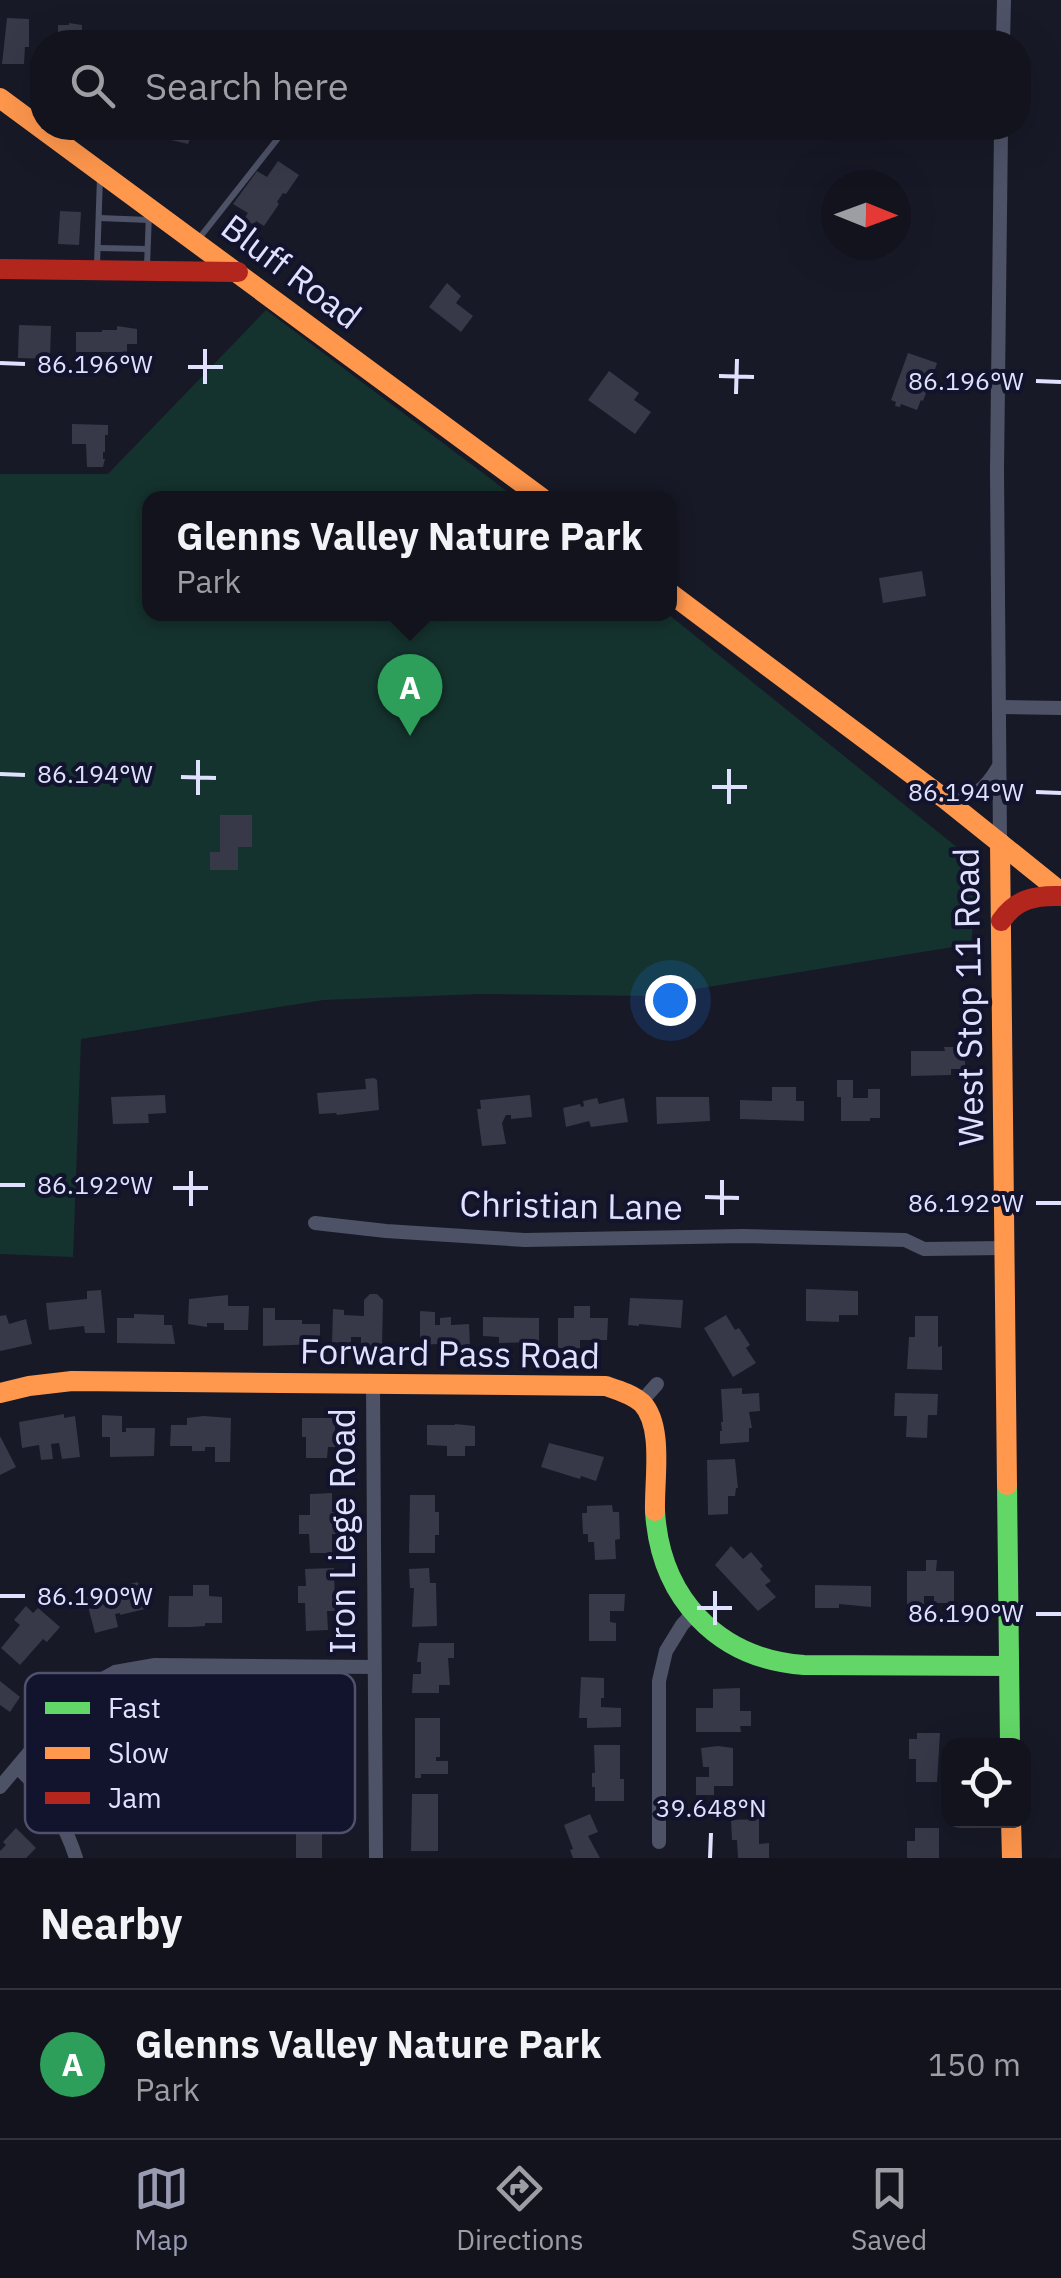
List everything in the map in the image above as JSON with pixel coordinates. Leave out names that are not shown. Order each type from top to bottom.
[{"type":"main road","name":"Bluff Road","points":[[0,98],[30,120]]},
{"type":"main road","name":"Bluff Road","points":[[58,140],[149,213],[197,242],[532,491]]},
{"type":"main road","points":[[0,269],[238,272]]},
{"type":"main road","points":[[677,598],[945,800],[1061,894]]},
{"type":"main road","name":"West Stop 11 Road","points":[[1000,843],[1010,1738]]},
{"type":"main road","points":[[1001,921],[1019,901],[1061,894]]},
{"type":"main road","name":"Forward Pass Road","points":[[0,1393],[72,1381],[606,1386],[634,1395],[650,1412],[655,1426],[660,1553],[678,1596],[714,1635],[748,1654],[793,1664],[1009,1666]]},
{"type":"main road","points":[[1011,1828],[1012,1858]]},
{"type":"street","points":[[1003,30],[1004,0]]},
{"type":"street","name":"West Stop 11 Road","points":[[1000,843],[1001,140]]},
{"type":"street","points":[[1000,706],[1061,708]]},
{"type":"street","points":[[945,800],[972,796],[984,789],[1000,765]]},
{"type":"street","name":"Christian Lane","points":[[315,1223],[525,1240],[759,1236],[905,1240],[924,1248],[1004,1248]]},
{"type":"street","name":"Iron Liege Road","points":[[373,1384],[376,1858]]},
{"type":"street","points":[[641,1402],[657,1384]]},
{"type":"street","points":[[659,1842],[659,1680],[666,1651],[692,1614]]},
{"type":"street","points":[[113,1673],[155,1665],[374,1667]]},
{"type":"street","points":[[0,1787],[25,1760]]},
{"type":"street","points":[[18,1768],[25,1776]]},
{"type":"street","points":[[68,1833],[76,1858]]},
{"type":"lane","points":[[197,242],[276,140]]},
{"type":"lane","points":[[97,270],[100,171]]},
{"type":"lane","points":[[99,218],[124,223],[149,213],[146,271]]},
{"type":"lane","points":[[98,248],[147,249]]},
{"type":"green space","points":[[266,310],[507,491],[142,491],[142,621],[677,621],[979,865],[971,944],[653,996],[479,994],[323,1000],[81,1039],[73,1257],[0,1254],[0,474],[108,474]]},
{"type":"building","points":[[7,18],[29,19],[29,47],[25,47],[24,64],[2,64]]},
{"type":"building","points":[[58,25],[82,25],[82,30],[58,30]]},
{"type":"building","points":[[278,161],[299,175],[283,193],[264,226],[256,221],[254,225],[244,219],[248,213],[233,204],[257,171],[267,177]]},
{"type":"building","points":[[60,211],[81,212],[79,245],[58,244]]},
{"type":"building","points":[[447,283],[461,296],[456,303],[473,316],[461,332],[429,307]]},
{"type":"building","points":[[19,325],[51,326],[50,359],[18,358]]},
{"type":"building","points":[[117,326],[137,329],[137,344],[127,344],[127,352],[76,352],[76,332],[117,330]]},
{"type":"building","points":[[908,353],[937,363],[933,375],[927,378],[925,383],[929,385],[917,410],[901,404],[895,406],[896,402],[891,400]]},
{"type":"building","points":[[609,371],[639,393],[634,400],[651,412],[635,434],[588,400]]},
{"type":"building","points":[[72,424],[108,425],[103,467],[87,467],[86,444],[72,444]]},
{"type":"building","points":[[922,571],[926,596],[883,603],[879,578]]},
{"type":"building","points":[[220,815],[252,815],[252,847],[238,847],[238,870],[210,870],[210,852],[220,852]]},
{"type":"building","points":[[944,1047],[965,1047],[965,1069],[951,1069],[951,1075],[911,1076],[911,1051],[945,1051]]},
{"type":"building","points":[[374,1078],[379,1110],[319,1114],[317,1093],[366,1089],[365,1079]]},
{"type":"building","points":[[837,1080],[853,1080],[853,1098],[868,1098],[868,1089],[880,1089],[880,1118],[841,1121]]},
{"type":"building","points":[[772,1087],[796,1087],[796,1101],[804,1101],[804,1121],[740,1119],[740,1100],[772,1101]]},
{"type":"building","points":[[165,1095],[166,1113],[148,1114],[149,1123],[113,1124],[111,1097]]},
{"type":"building","points":[[530,1095],[532,1117],[511,1119],[511,1115],[506,1115],[502,1123],[506,1144],[482,1146],[477,1109],[481,1109],[480,1100]]},
{"type":"building","points":[[656,1097],[709,1097],[710,1121],[657,1124]]},
{"type":"building","points":[[597,1098],[599,1104],[624,1098],[628,1122],[591,1127],[589,1121],[566,1127],[563,1108],[580,1104],[581,1107],[583,1101]]},
{"type":"building","points":[[806,1289],[858,1291],[858,1315],[839,1315],[839,1322],[806,1321]]},
{"type":"building","points":[[101,1290],[105,1333],[85,1333],[84,1326],[49,1330],[46,1303],[87,1299],[87,1291]]},
{"type":"building","points":[[370,1294],[383,1300],[382,1346],[361,1346],[361,1337],[351,1337],[351,1343],[332,1342],[333,1309],[344,1310],[344,1315],[364,1316],[364,1300]]},
{"type":"building","points":[[228,1295],[228,1306],[249,1306],[248,1330],[224,1330],[224,1323],[207,1323],[207,1327],[188,1324],[189,1299]]},
{"type":"building","points":[[630,1298],[683,1300],[681,1328],[628,1325]]},
{"type":"building","points":[[574,1306],[590,1306],[590,1318],[608,1318],[607,1340],[580,1340],[580,1348],[558,1348],[558,1318],[574,1318]]},
{"type":"building","points":[[263,1308],[275,1308],[275,1320],[320,1324],[320,1344],[263,1346]]},
{"type":"building","points":[[420,1311],[435,1312],[435,1325],[440,1325],[440,1318],[451,1317],[451,1325],[469,1324],[470,1347],[420,1345]]},
{"type":"building","points":[[134,1314],[164,1315],[164,1325],[172,1325],[175,1344],[117,1343],[117,1318],[134,1318]]},
{"type":"building","points":[[6,1315],[9,1324],[26,1319],[32,1344],[0,1351],[0,1316]]},
{"type":"building","points":[[726,1315],[750,1345],[746,1348],[756,1363],[733,1377],[704,1328]]},
{"type":"building","points":[[915,1316],[938,1316],[942,1370],[907,1369],[909,1337],[915,1337]]},
{"type":"building","points":[[483,1317],[539,1318],[539,1342],[499,1343],[499,1337],[483,1336]]},
{"type":"building","points":[[742,1388],[742,1394],[759,1393],[760,1411],[749,1412],[749,1442],[720,1444],[721,1389]]},
{"type":"building","points":[[895,1393],[938,1394],[937,1415],[928,1415],[927,1438],[906,1437],[907,1416],[894,1416]]},
{"type":"building","points":[[64,1414],[64,1418],[75,1416],[80,1457],[62,1459],[59,1443],[51,1444],[53,1459],[41,1460],[39,1445],[22,1448],[19,1422]]},
{"type":"building","points":[[102,1415],[122,1416],[122,1432],[126,1428],[155,1428],[154,1456],[110,1457],[110,1437],[102,1437]]},
{"type":"building","points":[[187,1418],[231,1418],[230,1462],[215,1462],[215,1447],[192,1451],[192,1446],[170,1446],[171,1425],[187,1425]]},
{"type":"building","points":[[302,1418],[335,1418],[335,1447],[328,1447],[327,1458],[306,1458]]},
{"type":"building","points":[[427,1425],[475,1426],[475,1446],[465,1446],[465,1456],[447,1456],[447,1446],[427,1445]]},
{"type":"building","points":[[0,1436],[16,1467],[0,1475]]},
{"type":"building","points":[[549,1443],[604,1457],[596,1481],[541,1467]]},
{"type":"building","points":[[735,1459],[738,1488],[735,1496],[728,1496],[728,1514],[708,1515],[707,1460]]},
{"type":"building","points":[[332,1493],[337,1534],[332,1534],[332,1553],[310,1553],[309,1534],[299,1534],[299,1515],[310,1515],[310,1494]]},
{"type":"building","points":[[410,1495],[435,1495],[439,1535],[435,1535],[435,1553],[409,1553]]},
{"type":"building","points":[[612,1505],[613,1512],[619,1512],[616,1559],[595,1560],[594,1542],[588,1542],[588,1534],[583,1534],[582,1513],[587,1513],[587,1506]]},
{"type":"building","points":[[731,1546],[743,1559],[751,1552],[771,1581],[765,1585],[776,1597],[758,1611],[715,1565]]},
{"type":"building","points":[[926,1560],[937,1560],[936,1571],[954,1571],[954,1603],[934,1603],[934,1596],[924,1596],[924,1604],[907,1604],[907,1571],[926,1571]]},
{"type":"building","points":[[334,1568],[335,1611],[327,1611],[328,1630],[306,1631],[305,1603],[298,1603],[298,1586],[306,1586],[305,1569]]},
{"type":"building","points":[[429,1568],[430,1583],[436,1583],[437,1626],[412,1627],[414,1588],[410,1588],[409,1569]]},
{"type":"building","points":[[138,1582],[145,1609],[115,1614],[118,1627],[95,1633],[85,1595]]},
{"type":"building","points":[[193,1585],[209,1585],[209,1596],[222,1597],[222,1623],[168,1627],[169,1596],[193,1596]]},
{"type":"building","points":[[815,1585],[871,1586],[871,1607],[839,1604],[839,1608],[815,1608]]},
{"type":"building","points":[[589,1594],[625,1594],[624,1611],[610,1611],[610,1622],[616,1623],[616,1641],[589,1641]]},
{"type":"building","points":[[26,1606],[33,1613],[38,1608],[60,1627],[47,1642],[43,1639],[20,1665],[1,1648],[20,1625],[14,1620]]},
{"type":"building","points":[[419,1643],[454,1643],[454,1658],[448,1658],[450,1685],[439,1685],[439,1693],[412,1693],[413,1674],[421,1674],[421,1662],[417,1662]]},
{"type":"building","points":[[581,1677],[604,1678],[601,1707],[621,1708],[621,1727],[587,1728],[587,1718],[579,1718]]},
{"type":"building","points":[[0,1681],[20,1697],[10,1712],[0,1705]]},
{"type":"building","points":[[740,1688],[740,1711],[751,1711],[751,1726],[740,1726],[741,1732],[696,1732],[696,1708],[713,1708],[713,1689]]},
{"type":"building","points":[[415,1718],[440,1718],[440,1757],[436,1761],[448,1761],[448,1774],[421,1774],[421,1778],[415,1778]]},
{"type":"building","points":[[917,1733],[940,1733],[937,1782],[916,1782],[916,1759],[909,1759],[909,1739],[917,1739]]},
{"type":"building","points":[[594,1745],[620,1745],[624,1801],[595,1801]]},
{"type":"building","points":[[701,1748],[733,1748],[733,1786],[714,1786],[714,1795],[696,1795],[696,1777],[709,1777],[709,1767],[703,1767]]},
{"type":"building","points":[[412,1794],[438,1794],[438,1851],[411,1851]]},
{"type":"building","points":[[590,1814],[598,1832],[588,1836],[600,1858],[573,1858],[564,1825]]},
{"type":"building","points":[[759,1819],[759,1844],[769,1843],[769,1858],[738,1858],[731,1820]]},
{"type":"building","points":[[16,1828],[36,1848],[26,1858],[0,1858],[6,1845],[3,1842]]},
{"type":"building","points":[[915,1828],[939,1828],[939,1858],[907,1858],[907,1841],[915,1841]]},
{"type":"building","points":[[296,1833],[337,1833],[322,1834],[322,1858],[296,1858]]},
{"type":"traffic: fast","points":[[1007,1485],[1010,1738]]},
{"type":"traffic: fast","points":[[655,1511],[659,1542],[681,1596],[720,1636],[745,1650],[804,1665],[1009,1666]]},
{"type":"traffic: slow","points":[[0,98],[30,120]]},
{"type":"traffic: slow","points":[[57,140],[533,491]]},
{"type":"traffic: slow","points":[[677,598],[945,799],[1061,892]]},
{"type":"traffic: slow","points":[[1000,843],[1007,1485]]},
{"type":"traffic: slow","points":[[0,1393],[72,1381],[606,1386],[634,1397],[649,1413],[656,1439],[655,1511]]},
{"type":"traffic: slow","points":[[1011,1828],[1012,1858]]},
{"type":"traffic: jam","points":[[0,269],[238,272]]},
{"type":"traffic: jam","points":[[1001,921],[1027,900],[1061,896]]},
{"type":"place","name":"Glenns Valley Nature Park","points":[[410,736]]}]
